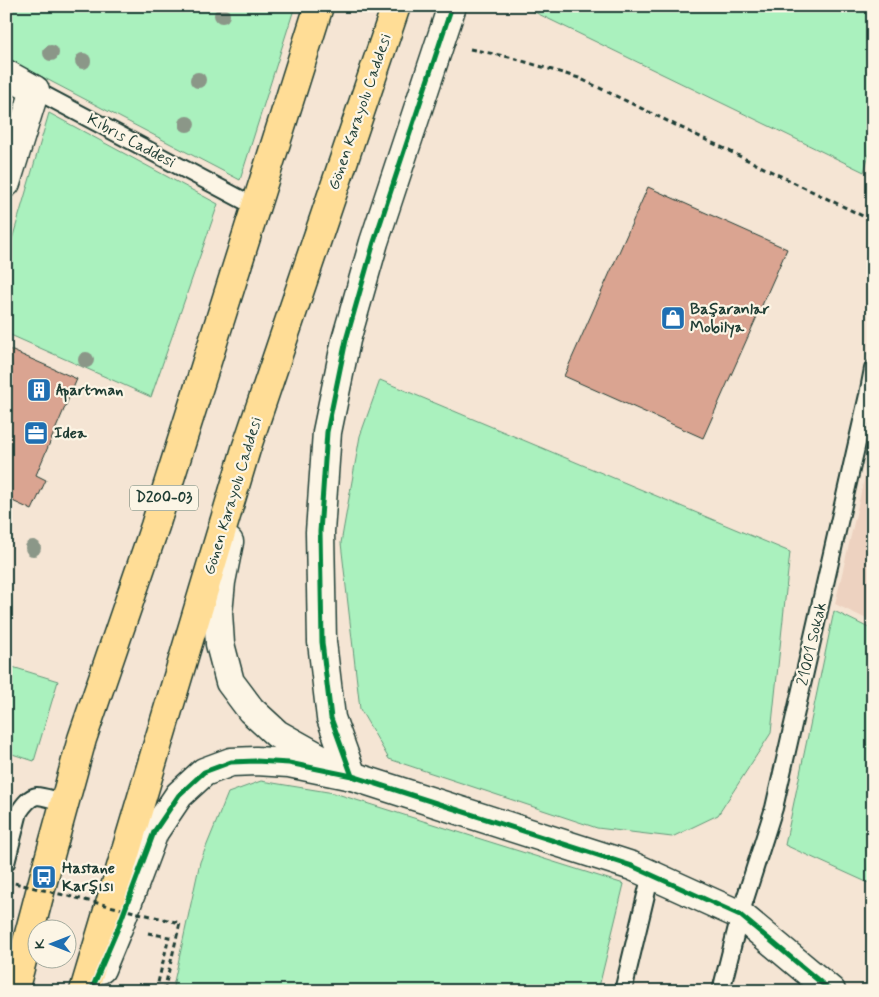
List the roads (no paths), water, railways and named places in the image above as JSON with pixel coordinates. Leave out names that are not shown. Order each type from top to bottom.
[{"type":"highway","name":"D200-03","points":[[14,991],[82,739],[156,526],[319,6]]},
{"type":"highway","name":"Gönen Karayolu Caddesi","points":[[84,991],[246,449],[396,6]]},
{"type":"street","points":[[352,776],[331,718],[322,642],[320,532],[327,432],[346,340],[374,242],[452,6]]},
{"type":"street","name":"Kıbrıs Caddesi","points":[[6,74],[35,90]]},
{"type":"street","points":[[6,182],[35,90]]},
{"type":"street","points":[[246,449],[221,582],[218,613],[220,644],[230,682],[251,710],[277,734],[352,776]]},
{"type":"street","points":[[91,991],[118,928],[154,832],[179,795],[204,772],[231,762],[256,760],[289,763],[352,776],[632,866],[740,915],[831,991]]},
{"type":"lane","name":"Kıbrıs Caddesi","points":[[35,90],[256,207]]},
{"type":"lane","name":"21001 Sokak","points":[[721,991],[740,915],[774,808],[873,369]]},
{"type":"lane","points":[[6,863],[19,812],[23,805],[36,796],[64,802]]},
{"type":"lane","points":[[622,991],[651,874]]},
{"type":"place","name":"Başaranlar Mobilya","points":[[673,318]]},
{"type":"place","name":"Apartman","points":[[39,390]]},
{"type":"place","name":"Idea","points":[[36,433]]},
{"type":"place","name":"Hastane Karşısı","points":[[44,877]]}]
